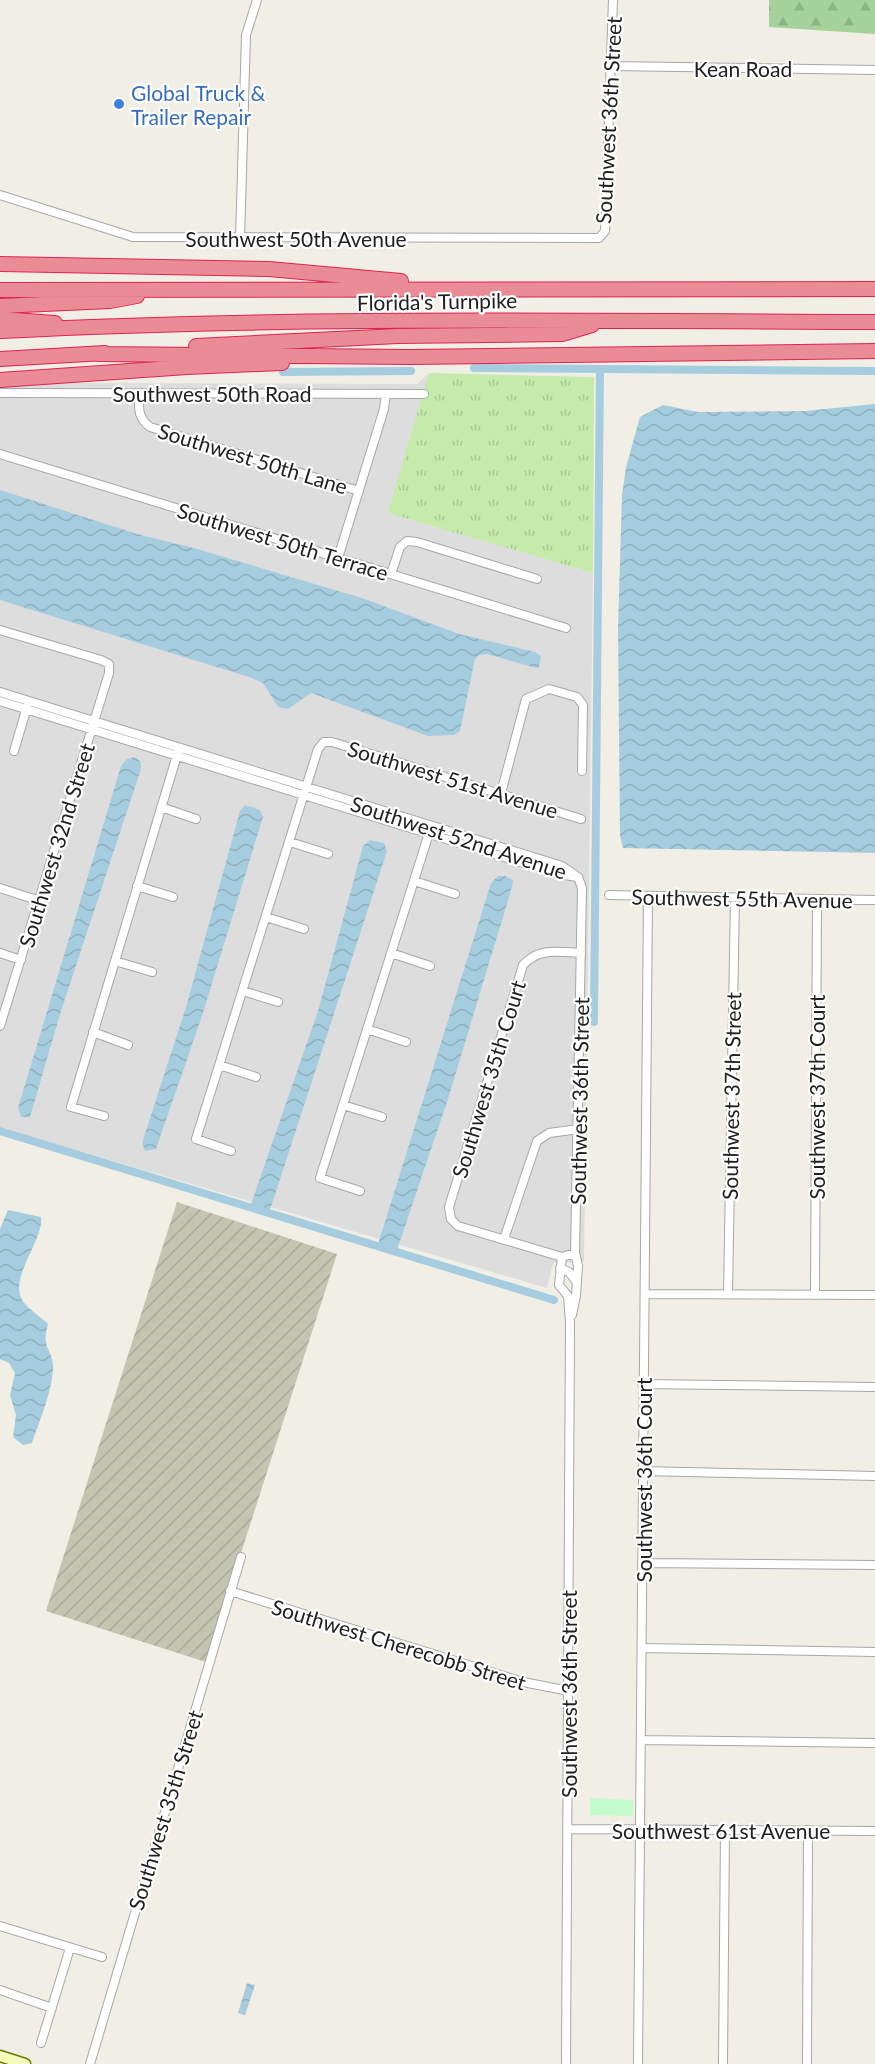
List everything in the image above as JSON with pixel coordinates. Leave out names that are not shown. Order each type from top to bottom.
[{"type":"highway","points":[[0,264],[269,269],[475,287]]},
{"type":"highway","name":"Florida's Turnpike","points":[[0,290],[475,287],[875,289]]},
{"type":"highway","points":[[0,306],[110,301],[175,290]]},
{"type":"highway","points":[[0,319],[34,320],[80,327]]},
{"type":"highway","points":[[0,359],[221,344],[386,337],[562,334],[605,321]]},
{"type":"highway","name":"Florida's Turnpike","points":[[0,331],[80,327],[605,321],[875,322]]},
{"type":"highway","points":[[98,354],[410,357],[875,351]]},
{"type":"highway","points":[[0,380],[187,367],[410,357]]},
{"type":"main road","points":[[0,2056],[25,2064]]},
{"type":"street","points":[[240,239],[246,35],[257,0]]},
{"type":"street","name":"Southwest 36th Street","points":[[599,238],[605,231],[613,0]]},
{"type":"street","name":"Kean Road","points":[[610,66],[875,69]]},
{"type":"street","name":"Southwest 50th Avenue","points":[[0,195],[133,237],[599,238]]},
{"type":"street","name":"Southwest 50th Road","points":[[0,393],[424,394]]},
{"type":"street","name":"Southwest 50th Lane","points":[[140,393],[138,413],[142,421],[150,427],[358,491]]},
{"type":"street","points":[[338,558],[384,409],[386,394]]},
{"type":"street","name":"Southwest 50th Terrace","points":[[0,454],[566,628]]},
{"type":"street","points":[[391,574],[400,547],[407,541],[417,542],[537,579]]},
{"type":"street","name":"Southwest 32nd Street","points":[[0,630],[108,664],[109,673],[1,1022]]},
{"type":"street","points":[[501,793],[526,699],[549,689],[577,697],[583,705],[582,771]]},
{"type":"street","name":"Southwest 52nd Avenue","points":[[0,692],[28,705],[178,752],[430,830],[562,867],[578,877]]},
{"type":"street","name":"Southwest 52nd Avenue","points":[[0,701],[28,705]]},
{"type":"street","points":[[14,751],[28,705]]},
{"type":"street","name":"Southwest 51st Avenue","points":[[306,791],[318,749],[324,742],[332,742],[581,819]]},
{"type":"street","points":[[104,1116],[71,1107],[178,752]]},
{"type":"street","points":[[231,1151],[196,1139],[306,791]]},
{"type":"street","points":[[161,807],[196,819]]},
{"type":"street","points":[[360,1191],[320,1178],[430,830]]},
{"type":"street","points":[[290,842],[328,854]]},
{"type":"street","name":"Southwest 36th Street","points":[[570,1323],[576,1296],[578,1266],[575,1253],[582,888],[578,877]]},
{"type":"street","points":[[414,881],[455,894]]},
{"type":"street","points":[[137,886],[173,897]]},
{"type":"street","points":[[0,888],[40,901]]},
{"type":"street","name":"Southwest 55th Avenue","points":[[609,896],[875,900]]},
{"type":"street","name":"Southwest 36th Court","points":[[638,2064],[643,1648],[641,1471],[645,1294],[648,896]]},
{"type":"street","name":"Southwest 37th Street","points":[[728,1294],[735,898]]},
{"type":"street","name":"Southwest 37th Court","points":[[815,1294],[817,900]]},
{"type":"street","points":[[266,917],[304,929]]},
{"type":"street","name":"Southwest 35th Court","points":[[504,1239],[458,1226],[451,1218],[449,1207],[523,965],[531,956],[542,951],[581,953]]},
{"type":"street","points":[[0,953],[21,960]]},
{"type":"street","points":[[391,953],[430,966]]},
{"type":"street","points":[[115,961],[152,972]]},
{"type":"street","points":[[243,991],[278,1002]]},
{"type":"street","points":[[367,1029],[406,1042]]},
{"type":"street","points":[[93,1032],[128,1045]]},
{"type":"street","points":[[219,1065],[256,1077]]},
{"type":"street","points":[[343,1105],[382,1118]]},
{"type":"street","points":[[575,1253],[562,1257],[504,1239],[537,1142],[549,1133],[579,1129]]},
{"type":"street","name":"Southwest 36th Street","points":[[562,1257],[559,1285],[568,1296],[570,1323],[566,2064]]},
{"type":"street","points":[[560,1268],[569,1272],[576,1281]]},
{"type":"street","points":[[645,1294],[875,1295]]},
{"type":"street","points":[[642,1384],[875,1388]]},
{"type":"street","points":[[641,1471],[875,1476]]},
{"type":"street","name":"Southwest 35th Street","points":[[90,2064],[241,1557]]},
{"type":"street","points":[[642,1563],[875,1565]]},
{"type":"street","name":"Southwest Cherecobb Street","points":[[230,1591],[523,1682],[569,1691]]},
{"type":"street","points":[[643,1648],[875,1652]]},
{"type":"street","points":[[641,1740],[875,1743]]},
{"type":"street","name":"Southwest 61st Avenue","points":[[568,1829],[875,1831]]},
{"type":"street","points":[[723,2064],[725,1829]]},
{"type":"street","points":[[807,2064],[808,1830]]},
{"type":"street","points":[[0,1926],[102,1957]]},
{"type":"street","points":[[41,2043],[70,1948]]},
{"type":"street","points":[[0,1990],[52,2008]]},
{"type":"shaded area","points":[[429,373],[389,513],[593,573],[584,1262],[553,1263],[547,1288],[0,1128],[0,387],[42,383],[417,384]]},
{"type":"shaded area","points":[[177,1202],[337,1254],[206,1662],[46,1611]]},
{"type":"green space","points":[[769,0],[875,0],[875,34],[769,27]]},
{"type":"green space","points":[[429,373],[594,377],[593,573],[388,513]]},
{"type":"green space","points":[[590,1798],[633,1800],[633,1816],[590,1815]]},
{"type":"water","points":[[875,404],[875,853],[623,848],[620,836],[618,628],[622,495],[626,467],[640,417],[663,405],[698,412],[805,411]]},
{"type":"water","points":[[0,490],[137,534],[194,548],[365,599],[459,634],[535,652],[541,656],[539,667],[487,654],[479,655],[475,659],[460,731],[454,735],[428,736],[311,693],[288,709],[278,707],[263,683],[252,678],[0,600]]},
{"type":"water","points":[[135,757],[141,762],[141,769],[61,1011],[30,1117],[21,1117],[18,1108],[121,766],[127,759]]},
{"type":"water","points":[[245,805],[260,810],[263,817],[202,1016],[156,1149],[145,1151],[142,1143],[186,1007],[240,811]]},
{"type":"water","points":[[370,840],[384,843],[387,851],[269,1213],[250,1207],[318,1011],[363,846]]},
{"type":"water","points":[[498,876],[505,876],[513,880],[512,887],[448,1099],[396,1253],[377,1247],[491,883]]},
{"type":"water","points":[[8,1210],[41,1217],[38,1236],[20,1279],[19,1289],[24,1302],[48,1324],[46,1343],[53,1365],[49,1394],[32,1443],[23,1445],[13,1437],[16,1415],[10,1395],[15,1373],[9,1363],[0,1359],[0,1229]]},
{"type":"water","points":[[247,1983],[255,1985],[245,2015],[238,2013]]},
{"type":"waterway","points":[[474,368],[875,371]]},
{"type":"waterway","points":[[594,1022],[600,369]]},
{"type":"waterway","points":[[283,372],[411,371]]},
{"type":"waterway","points":[[0,1131],[554,1300]]},
{"type":"place","name":"Global Truck & Trailer Repair","points":[[119,104]]}]
